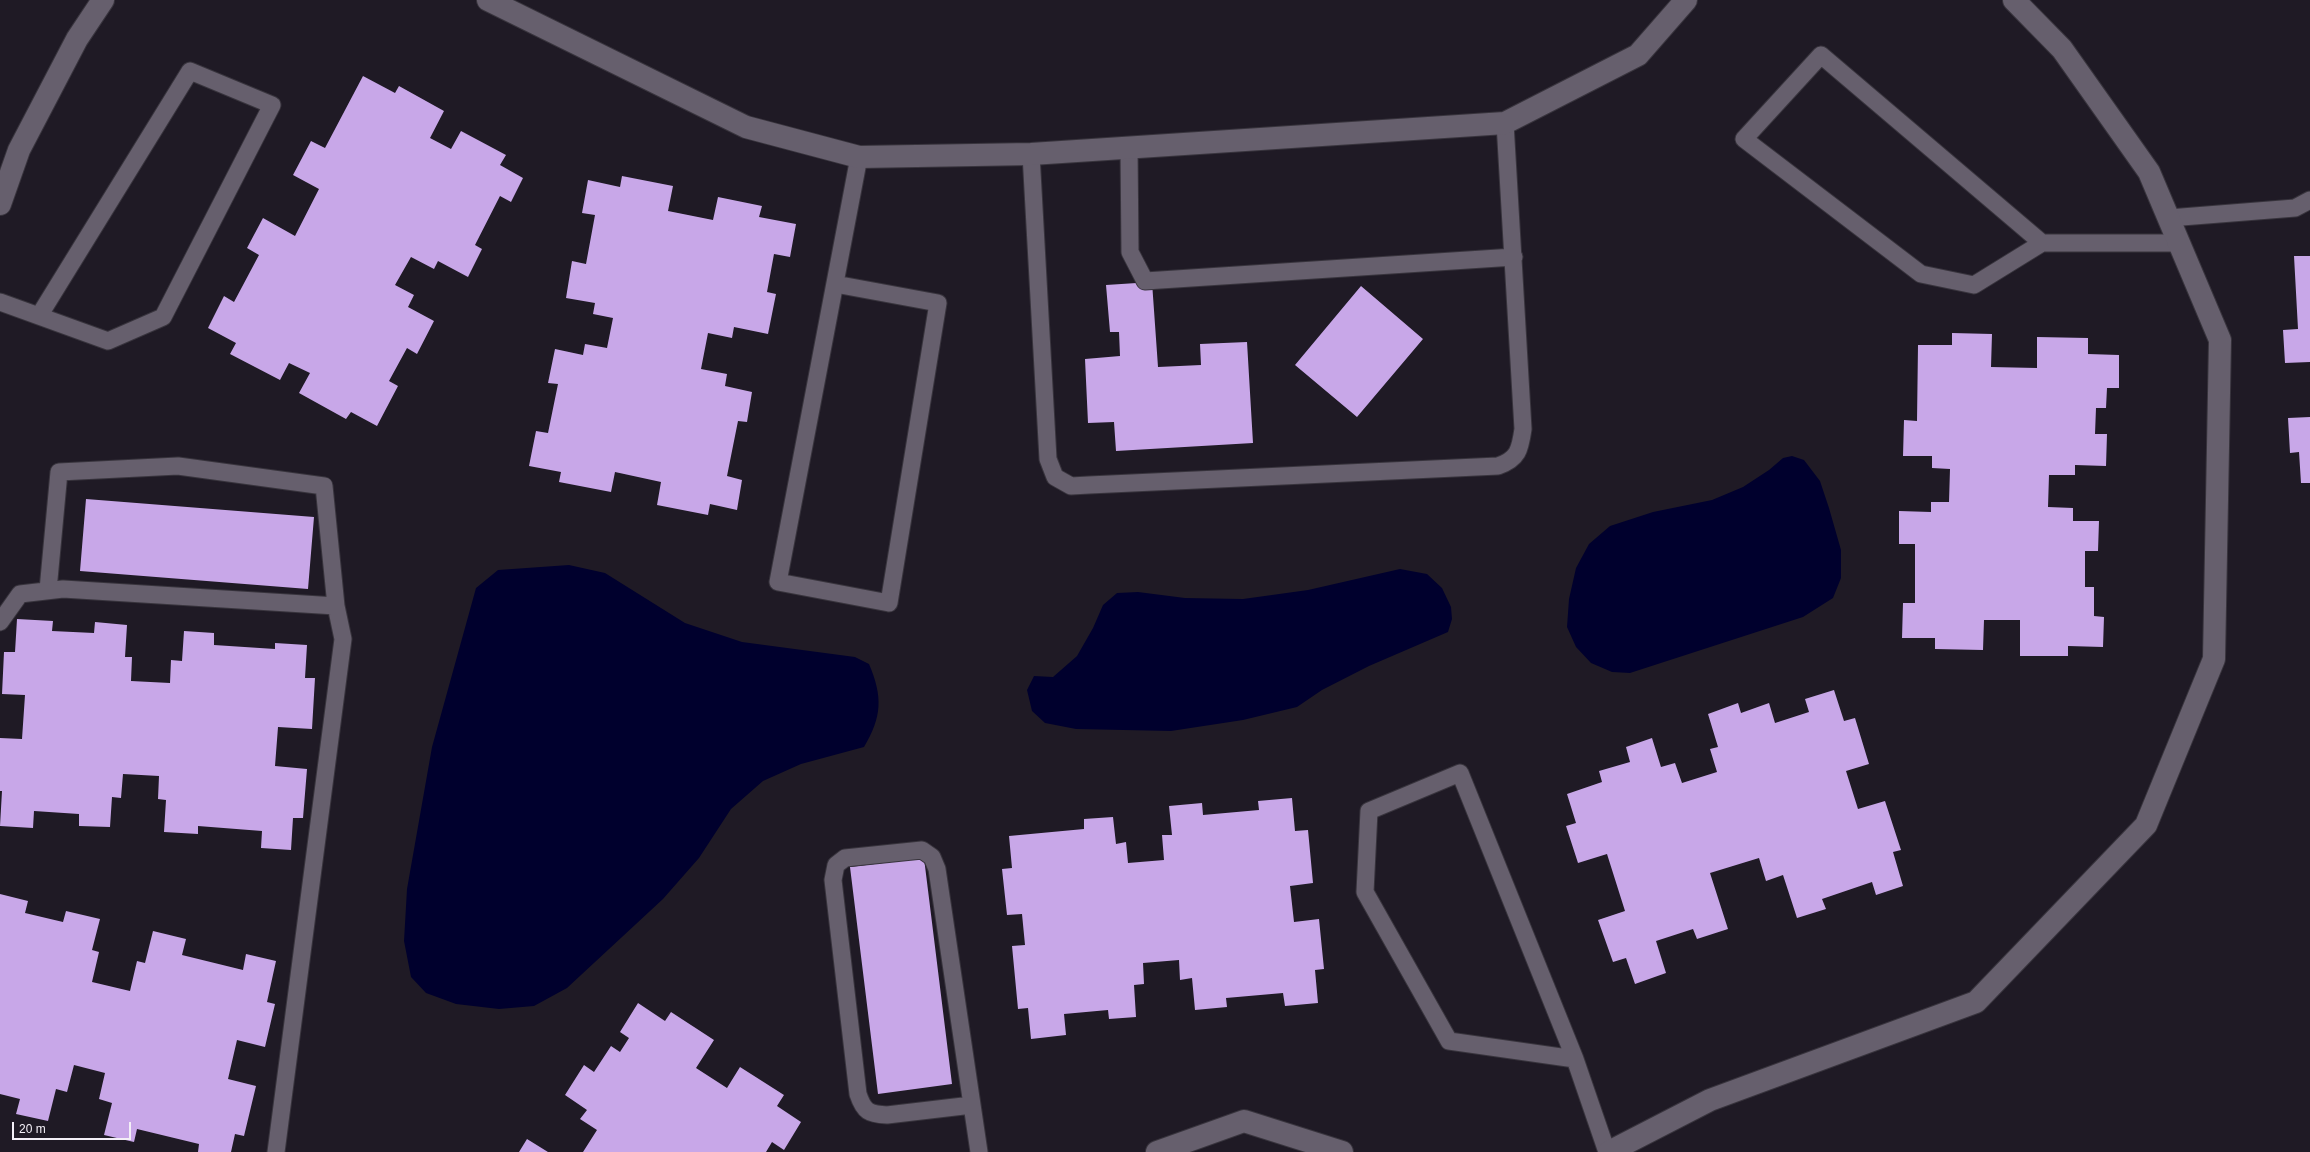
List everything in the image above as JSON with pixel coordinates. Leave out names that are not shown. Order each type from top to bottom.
[{"type":"street","points":[[0,204],[19,150],[77,39],[103,0]]},
{"type":"street","points":[[488,0],[746,127],[859,157],[1031,154],[1505,123],[1638,55],[1686,0]]},
{"type":"street","points":[[1608,1152],[1710,1100],[1976,1002],[2146,825],[2214,659],[2220,340],[2149,172],[2062,49],[2014,0]]},
{"type":"street","points":[[1157,1152],[1244,1121],[1342,1152]]},
{"type":"lane","points":[[2042,243],[1820,55],[1744,139],[1921,274],[1974,285],[2042,243],[2180,243]]},
{"type":"lane","points":[[0,302],[108,341],[163,317],[272,105],[190,71],[39,316]]},
{"type":"lane","points":[[1031,154],[1048,459],[1055,477],[1071,486],[1498,466],[1512,461],[1521,446],[1523,429],[1505,123]]},
{"type":"lane","points":[[1129,148],[1130,252],[1145,281],[1514,257]]},
{"type":"lane","points":[[835,284],[938,303],[889,603],[778,582],[859,157]]},
{"type":"lane","points":[[2169,218],[2295,208],[2310,200]]},
{"type":"lane","points":[[48,590],[59,472],[178,466],[324,486],[336,606],[343,639],[276,1152]]},
{"type":"lane","points":[[0,622],[20,594],[64,589],[336,606]]},
{"type":"lane","points":[[1575,1059],[1449,1040],[1365,892],[1369,811],[1460,773],[1575,1059],[1608,1152]]},
{"type":"lane","points":[[972,1105],[887,1115],[873,1114],[862,1107],[858,1094],[833,880],[836,865],[845,858],[922,850],[932,856],[937,869],[979,1152]]},
{"type":"water","points":[[1792,456],[1804,460],[1820,481],[1829,508],[1841,550],[1841,578],[1833,598],[1803,617],[1630,673],[1612,672],[1591,663],[1576,647],[1567,627],[1569,599],[1576,568],[1589,544],[1610,526],[1653,512],[1712,500],[1743,487],[1769,470],[1783,458]]},
{"type":"water","points":[[569,565],[605,573],[685,623],[742,642],[855,657],[869,664],[874,676],[878,697],[877,716],[870,736],[864,747],[801,764],[763,781],[731,809],[699,858],[663,899],[567,988],[534,1006],[499,1009],[456,1004],[426,993],[411,977],[404,941],[407,889],[432,747],[476,588],[498,570]]},
{"type":"water","points":[[1400,569],[1427,574],[1442,588],[1451,607],[1452,619],[1448,632],[1369,666],[1322,690],[1297,707],[1243,720],[1171,731],[1076,729],[1045,723],[1032,711],[1027,690],[1034,676],[1053,677],[1077,656],[1093,628],[1103,605],[1117,593],[1138,592],[1185,598],[1243,599],[1308,590]]},
{"type":"building","points":[[363,76],[395,93],[399,86],[444,111],[430,138],[451,149],[461,131],[506,155],[500,165],[523,178],[511,202],[500,196],[475,245],[482,249],[468,277],[438,261],[434,269],[411,257],[395,285],[414,295],[408,307],[434,321],[417,354],[407,348],[389,381],[398,386],[377,426],[351,412],[346,419],[299,393],[310,373],[289,363],[280,380],[230,354],[236,343],[208,328],[224,296],[234,302],[259,255],[247,248],[263,218],[295,236],[319,189],[293,175],[311,141],[325,148]]},
{"type":"building","points":[[622,176],[673,186],[668,211],[713,220],[718,197],[762,206],[759,217],[796,224],[790,257],[774,254],[767,292],[776,294],[768,334],[734,327],[732,338],[708,333],[701,369],[727,374],[725,386],[752,392],[747,422],[738,421],[727,476],[742,480],[737,510],[710,504],[708,515],[657,505],[661,482],[615,472],[611,492],[559,482],[561,472],[529,466],[536,431],[548,433],[558,384],[548,383],[555,349],[583,355],[585,344],[607,348],[613,318],[593,314],[595,303],[566,298],[572,261],[586,264],[595,215],[582,213],[588,180],[620,187]]},
{"type":"building","points":[[2294,256],[2310,256],[2310,362],[2285,363],[2283,330],[2298,329]]},
{"type":"building","points":[[1152,282],[1158,367],[1201,365],[1200,344],[1247,342],[1253,443],[1116,451],[1114,422],[1088,423],[1085,359],[1120,356],[1119,332],[1110,332],[1106,285]]},
{"type":"building","points":[[1361,286],[1423,339],[1357,417],[1295,365]]},
{"type":"building","points":[[1952,333],[1992,334],[1991,367],[2037,368],[2037,337],[2088,338],[2088,354],[2119,355],[2119,388],[2107,388],[2106,408],[2096,408],[2095,434],[2107,434],[2106,466],[2075,465],[2075,475],[2049,475],[2048,507],[2073,508],[2073,521],[2099,521],[2098,551],[2085,551],[2085,587],[2094,587],[2094,616],[2104,617],[2103,647],[2068,646],[2068,656],[2020,656],[2020,620],[1984,620],[1983,650],[1935,649],[1935,638],[1902,638],[1903,603],[1915,603],[1915,544],[1899,544],[1899,511],[1931,512],[1931,502],[1949,502],[1950,469],[1932,468],[1932,456],[1903,456],[1904,420],[1917,421],[1918,345],[1952,345]]},
{"type":"building","points":[[2310,417],[2310,483],[2301,483],[2299,452],[2290,453],[2288,418]]},
{"type":"building","points":[[86,499],[314,517],[308,589],[80,571]]},
{"type":"building","points":[[17,619],[53,621],[52,631],[94,633],[95,622],[127,625],[125,657],[132,657],[131,681],[170,683],[171,660],[182,661],[184,631],[214,633],[214,645],[275,649],[275,643],[307,645],[305,678],[315,678],[312,729],[278,727],[275,766],[307,769],[303,818],[293,818],[291,850],[261,848],[262,831],[198,826],[198,834],[164,832],[166,800],[158,799],[159,776],[123,774],[121,798],[112,797],[110,827],[79,826],[79,814],[34,811],[33,828],[0,826],[2,791],[0,791],[0,738],[22,739],[25,695],[2,694],[4,652],[15,652]]},
{"type":"building","points":[[1834,690],[1844,721],[1855,718],[1869,764],[1846,771],[1858,809],[1885,801],[1901,850],[1893,852],[1903,886],[1876,895],[1872,882],[1822,899],[1826,909],[1797,918],[1783,875],[1766,881],[1759,858],[1710,873],[1728,929],[1697,939],[1693,929],[1656,941],[1666,973],[1635,984],[1626,958],[1613,962],[1598,920],[1625,911],[1607,854],[1578,863],[1566,826],[1576,823],[1567,794],[1602,782],[1599,771],[1630,762],[1626,747],[1652,738],[1661,767],[1675,763],[1682,783],[1717,772],[1710,749],[1718,747],[1708,714],[1738,703],[1741,713],[1769,703],[1775,723],[1809,712],[1805,699]]},
{"type":"building","points":[[1292,798],[1295,831],[1308,830],[1313,883],[1290,886],[1294,922],[1319,919],[1324,969],[1315,970],[1318,1003],[1285,1006],[1283,993],[1226,998],[1227,1007],[1195,1010],[1192,978],[1180,980],[1179,960],[1143,963],[1144,984],[1134,985],[1136,1017],[1109,1019],[1108,1010],[1064,1014],[1066,1035],[1031,1039],[1028,1008],[1018,1009],[1012,946],[1025,945],[1022,914],[1007,915],[1002,869],[1012,868],[1009,836],[1084,829],[1084,819],[1113,817],[1116,844],[1126,842],[1128,863],[1164,860],[1162,835],[1172,835],[1169,806],[1202,803],[1203,815],[1259,810],[1258,801]]},
{"type":"building","points":[[924,858],[952,1084],[878,1094],[850,867]]},
{"type":"building","points":[[0,894],[28,901],[25,913],[63,922],[66,911],[100,919],[92,950],[99,952],[92,982],[130,991],[137,961],[145,963],[153,931],[186,939],[182,955],[243,970],[246,954],[276,961],[267,1002],[275,1004],[265,1047],[237,1040],[228,1079],[256,1086],[244,1136],[235,1134],[231,1152],[198,1152],[199,1144],[137,1129],[134,1142],[104,1135],[112,1103],[99,1099],[105,1073],[74,1065],[67,1092],[56,1089],[48,1121],[16,1114],[20,1099],[0,1094]]},
{"type":"building","points":[[638,1003],[665,1021],[671,1012],[714,1040],[696,1068],[727,1088],[740,1067],[784,1095],[777,1106],[801,1122],[784,1150],[772,1142],[766,1152],[583,1152],[597,1130],[580,1119],[587,1110],[565,1095],[584,1065],[594,1072],[611,1046],[620,1052],[629,1038],[620,1032]]},
{"type":"building","points":[[527,1139],[548,1152],[519,1152]]}]
